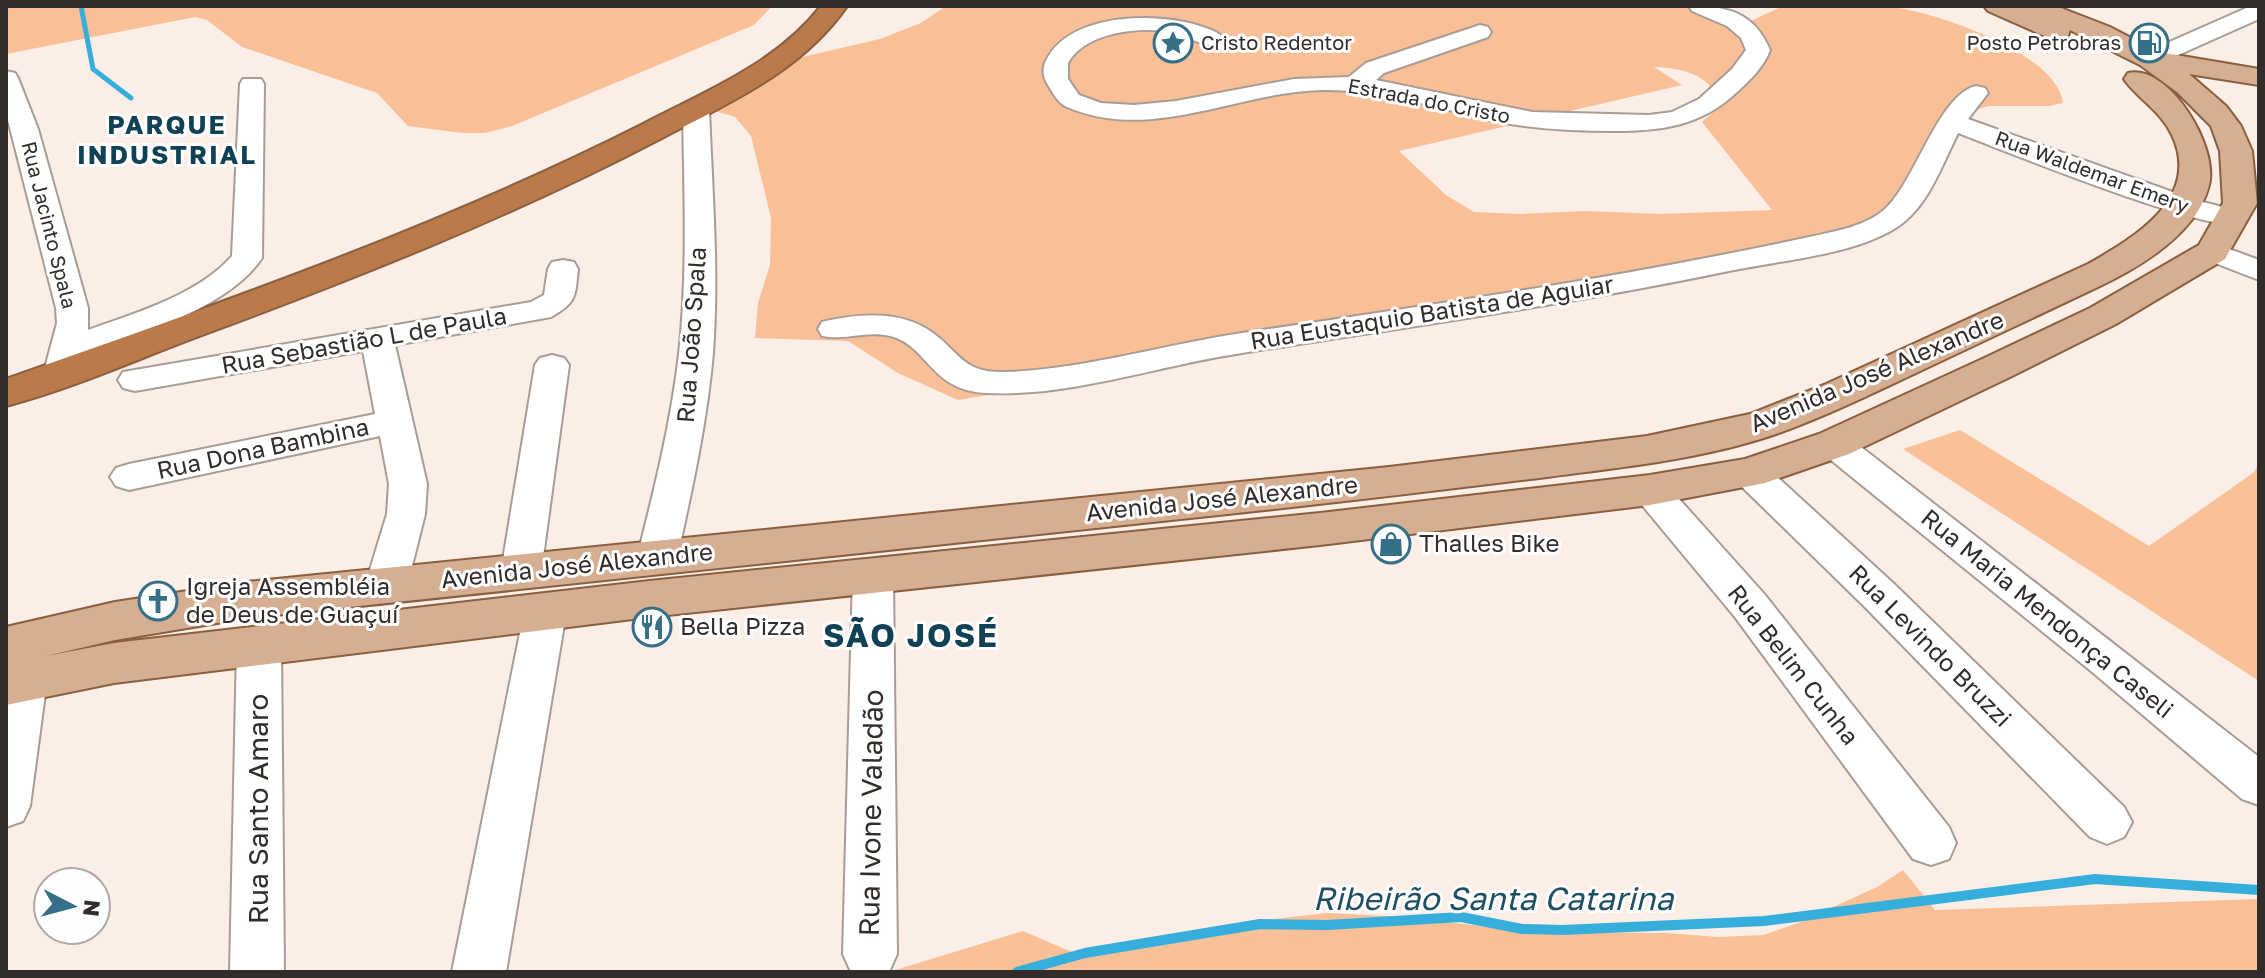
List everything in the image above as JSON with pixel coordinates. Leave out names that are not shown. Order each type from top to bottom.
[{"type":"highway","points":[[6,393],[63,362],[265,299],[502,205],[613,153],[789,54],[810,37],[834,6]]},
{"type":"main road","points":[[1997,6],[2097,50],[2158,95],[2179,119],[2196,166],[2194,190],[2175,216],[2193,230],[2232,226]]},
{"type":"main road","points":[[2033,6],[2101,33],[2150,59],[2216,112],[2226,126],[2236,151],[2232,226]]},
{"type":"main road","points":[[2097,50],[2259,77]]},
{"type":"main road","name":"Avenida José Alexandre","points":[[12,670],[173,611],[657,558],[725,571],[1411,499],[1731,433],[1840,393],[2123,260],[2175,216]]},
{"type":"main road","points":[[12,670],[114,663],[545,613],[725,571],[873,575],[1411,499],[1650,490],[1750,473],[1834,444],[2089,323],[2232,226]]},
{"type":"main road","points":[[2041,299],[2089,323]]},
{"type":"street","name":"Estrada do Cristo","points":[[1212,39],[1161,24],[1122,27],[1090,34],[1062,50],[1057,59],[1057,82],[1067,98],[1077,103],[1131,113],[1181,109],[1307,84],[1355,84],[1533,120],[1636,123],[1668,120],[1700,109],[1745,70],[1758,50],[1751,34],[1742,26],[1700,6]]},
{"type":"street","points":[[2230,6],[2257,13]]},
{"type":"street","points":[[2150,59],[2257,13]]},
{"type":"street","points":[[1355,84],[1375,68],[1480,32]]},
{"type":"street","name":"Rua Jacinto Spala","points":[[6,78],[25,129],[72,308],[73,323],[63,362]]},
{"type":"street","points":[[63,362],[208,290],[243,266],[247,258],[252,84]]},
{"type":"street","name":"Rua Eustaquio Batista de Aguiar","points":[[834,329],[879,326],[903,330],[920,341],[946,368],[964,379],[1003,383],[1091,372],[1209,348],[1593,289],[1720,264],[1881,225],[1901,209],[1952,122],[1976,93]]},
{"type":"street","name":"Rua João Spala","points":[[657,558],[685,438],[696,352],[700,284],[696,108]]},
{"type":"street","name":"Rua Waldemar Emery","points":[[1952,122],[2175,216]]},
{"type":"street","points":[[2232,226],[2259,271]]},
{"type":"street","name":"Rua Sebastião L de Paula","points":[[135,380],[377,340],[549,306],[559,299],[563,269]]},
{"type":"street","points":[[377,340],[396,421],[409,500],[386,586]]},
{"type":"street","points":[[521,572],[552,365]]},
{"type":"street","name":"Rua Dona Bambina","points":[[129,477],[396,421]]},
{"type":"street","name":"Rua Maria Mendonça Caseli","points":[[1834,444],[2259,785]]},
{"type":"street","name":"Rua Levindo Bruzzi","points":[[1750,473],[1878,594],[2107,822]]},
{"type":"street","name":"Rua Belim Cunha","points":[[1650,490],[1750,606],[1931,843]]},
{"type":"street","name":"Rua Ivone Valadão","points":[[870,954],[873,575]]},
{"type":"street","points":[[479,972],[545,613]]},
{"type":"street","name":"Rua Santo Amaro","points":[[257,972],[259,647]]},
{"type":"street","points":[[6,806],[12,670]]},
{"type":"shaded area","points":[[1873,5],[1933,16],[1990,37],[2039,67],[2056,84],[2063,103],[2049,106],[1988,106],[1967,113],[1904,210],[1799,246],[1159,367],[958,400],[898,373],[848,341],[755,338],[758,303],[770,265],[771,218],[751,136],[735,117],[712,110],[798,58],[880,39],[921,23],[946,6],[1705,6],[1742,25],[1779,8],[1776,6]],"holes":[[[1654,67],[1696,76],[1712,88],[1718,108],[1702,122],[1772,210],[1660,214],[1474,212],[1446,195],[1399,151],[1682,85]]]},
{"type":"shaded area","points":[[6,6],[772,6],[754,25],[512,126],[485,133],[462,133],[408,126],[377,93],[242,47],[207,20],[195,17],[6,54]]},
{"type":"shaded area","points":[[1960,430],[2149,546],[2253,473],[2259,465],[2259,681],[1903,449]]},
{"type":"shaded area","points":[[1903,870],[1935,910],[2259,899],[2259,972],[889,972],[1023,931],[1081,956],[1160,944],[1239,923],[1327,913],[1404,917],[1530,932],[1666,933],[1718,937],[1764,935],[1877,887]]},
{"type":"waterway","points":[[81,6],[93,69],[131,98]]},
{"type":"waterway","name":"Ribeirão Santa Catarina","points":[[1017,972],[1085,953],[1260,924],[1327,925],[1461,917],[1522,929],[1563,930],[1764,921],[2095,879],[2259,890]]},
{"type":"place","name":"Cristo Redentor","points":[[1173,43]]},
{"type":"place","name":"Posto Petrobras","points":[[2149,43]]},
{"type":"place","name":"Thalles Bike","points":[[1391,544]]},
{"type":"place","name":"Igreja Assembléia de Deus de Guaçuí","points":[[158,601]]},
{"type":"place","name":"Bella Pizza","points":[[652,627]]},
{"type":"district","name":"PARQUE INDUSTRIAL","points":[[167,140]]},
{"type":"district","name":"SÃO JOSÉ","points":[[911,636]]}]
